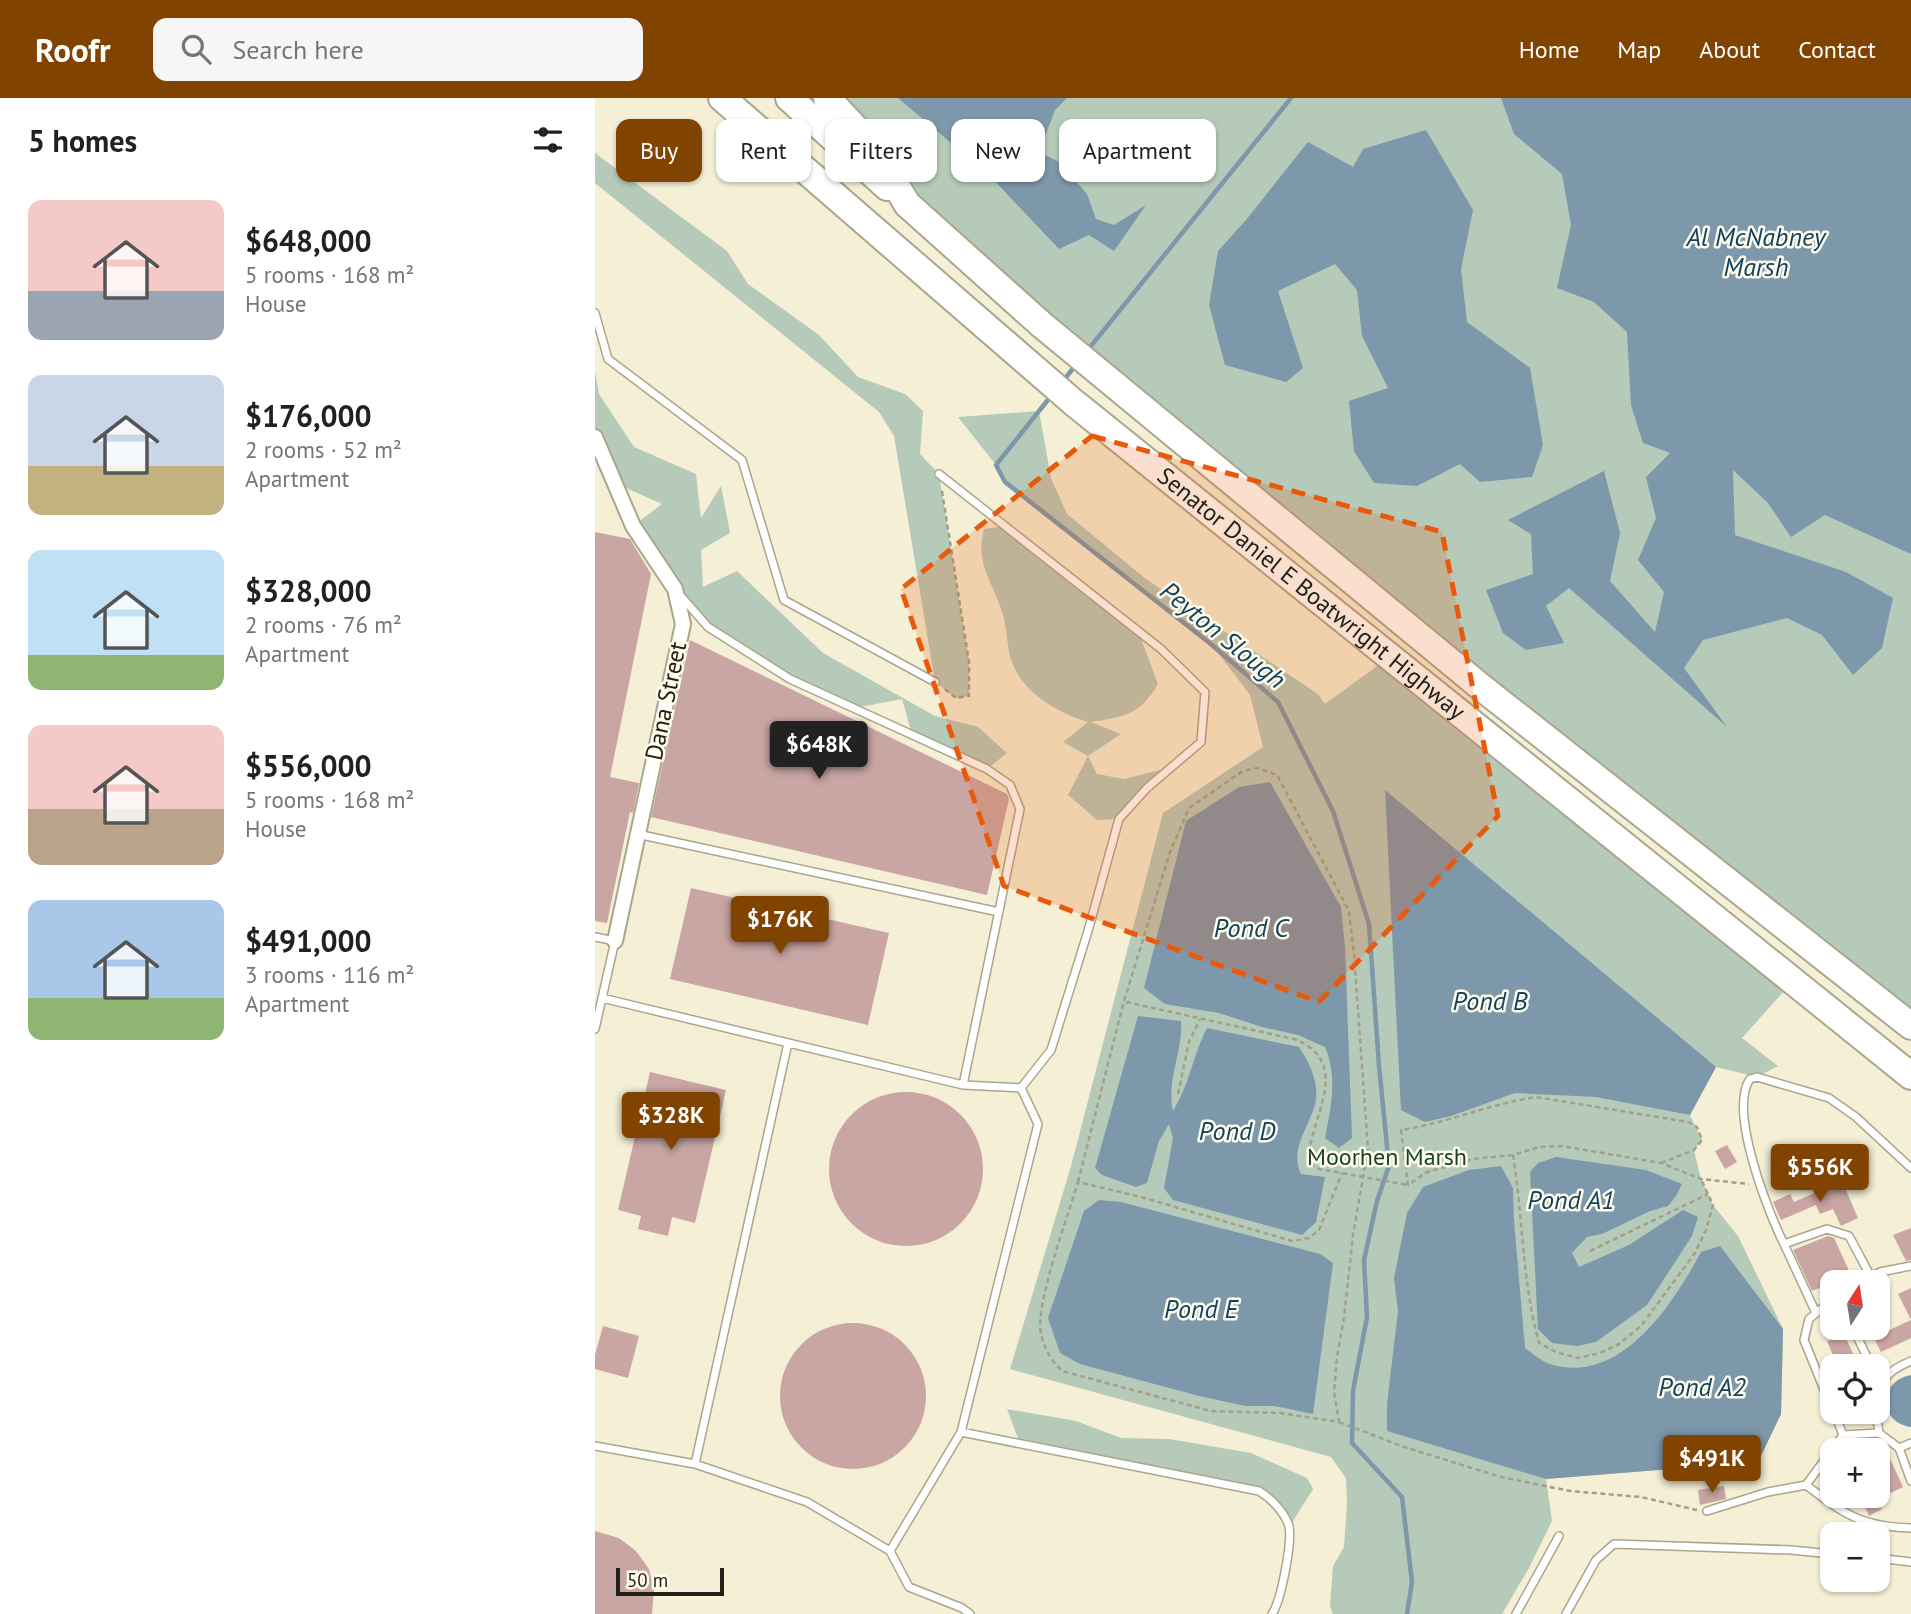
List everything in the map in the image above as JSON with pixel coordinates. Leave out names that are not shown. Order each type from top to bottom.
[{"type":"highway","points":[[699,98],[847,206]]},
{"type":"highway","name":"Senator Daniel E Boatwright Highway","points":[[722,98],[1073,402],[1911,1076]]},
{"type":"highway","points":[[789,98],[907,204]]},
{"type":"highway","points":[[827,98],[874,148],[907,204]]},
{"type":"highway","name":"Senator Daniel E Boatwright Highway","points":[[907,204],[1064,343],[1313,551],[1530,727],[1911,1026]]},
{"type":"street","name":"Dana Street","points":[[595,437],[633,526],[675,589],[683,624],[615,941]]},
{"type":"lane","points":[[595,313],[608,359],[743,460],[784,600],[935,682]]},
{"type":"lane","points":[[939,474],[1161,649],[1205,692],[1201,742],[1147,788],[1119,819],[1051,1050],[1021,1088]]},
{"type":"lane","points":[[675,589],[708,627],[759,661],[790,679],[987,769],[1010,785],[1020,809],[963,1085]]},
{"type":"lane","points":[[637,834],[999,912]]},
{"type":"lane","points":[[595,937],[615,941],[595,1029]]},
{"type":"lane","points":[[602,998],[963,1085],[1021,1088]]},
{"type":"lane","points":[[695,1464],[788,1043]]},
{"type":"lane","points":[[1816,1313],[1769,1214],[1759,1185],[1754,1168],[1744,1087],[1750,1079],[1756,1077],[1829,1098],[1856,1117],[1911,1167]]},
{"type":"lane","points":[[890,1551],[961,1432],[1038,1124],[1021,1088]]},
{"type":"lane","points":[[1784,1244],[1827,1229],[1849,1236],[1867,1270]]},
{"type":"lane","points":[[1890,1270],[1911,1266]]},
{"type":"lane","points":[[1820,1310],[1809,1319],[1804,1340],[1820,1379]]},
{"type":"lane","points":[[1890,1372],[1911,1361]]},
{"type":"lane","points":[[1838,1424],[1843,1435]]},
{"type":"lane","points":[[1878,1424],[1879,1433]]},
{"type":"lane","points":[[961,1432],[1259,1491],[1274,1501],[1290,1526],[1286,1573],[1272,1614]]},
{"type":"lane","points":[[1843,1435],[1879,1433],[1899,1448],[1911,1480]]},
{"type":"lane","points":[[1707,1511],[1768,1492],[1806,1485],[1843,1435]]},
{"type":"lane","points":[[1899,1448],[1911,1443]]},
{"type":"lane","points":[[595,1446],[695,1464],[807,1502],[890,1551],[909,1587],[962,1608],[970,1614]]},
{"type":"lane","points":[[1806,1485],[1844,1514],[1886,1528],[1911,1528]]},
{"type":"lane","points":[[1517,1614],[1559,1536]]},
{"type":"lane","points":[[1566,1614],[1596,1559],[1614,1544],[1820,1553]]},
{"type":"lane","points":[[1890,1559],[1911,1562]]},
{"type":"path","points":[[935,682],[956,698],[969,696],[969,662],[939,474]]},
{"type":"path","points":[[1339,1422],[1334,1392],[1337,1357],[1353,1235],[1368,1149],[1349,911],[1277,775],[1257,768],[1243,771],[1189,808],[1170,852],[1125,1001],[1078,1182],[1041,1309],[1041,1335],[1050,1357],[1062,1371],[1211,1411],[1280,1413],[1339,1422],[1404,1447],[1501,1477],[1570,1491],[1641,1497],[1707,1511]]},
{"type":"path","points":[[1125,1001],[1294,1039],[1317,1051],[1322,1061],[1325,1095],[1308,1146],[1308,1162],[1319,1169],[1408,1185],[1427,1172],[1450,1165],[1513,1155],[1539,1147],[1562,1146],[1661,1163],[1701,1179],[1759,1185]]},
{"type":"path","points":[[1178,1094],[1189,1042],[1200,1019]]},
{"type":"path","points":[[1408,1185],[1401,1130],[1425,1127],[1536,1097],[1688,1122],[1696,1127],[1702,1140],[1694,1150],[1661,1163]]},
{"type":"path","points":[[1513,1155],[1532,1318],[1539,1343],[1556,1352],[1578,1358],[1600,1353],[1619,1344],[1641,1326],[1695,1252],[1706,1230],[1713,1205],[1701,1179]]},
{"type":"path","points":[[1078,1182],[1141,1197],[1292,1241],[1310,1238],[1319,1230],[1342,1173]]},
{"type":"path","points":[[1590,1251],[1708,1194]]},
{"type":"highlighted area","points":[[1092,436],[1442,532],[1498,816],[1319,1002],[1004,886],[901,589]]},
{"type":"green space","points":[[827,98],[1911,98],[1911,1026],[907,204],[890,182],[937,182],[937,119],[843,119]]},
{"type":"green space","points":[[595,153],[616,169],[616,182],[634,182],[727,251],[748,284],[819,335],[858,377],[905,394],[923,411],[920,454],[939,474],[969,662],[969,696],[956,698],[935,682],[894,436],[879,412],[595,183]]},
{"type":"green space","points":[[595,372],[599,394],[634,447],[696,474],[701,518],[721,486],[730,533],[701,550],[703,587],[737,571],[823,653],[935,716],[978,727],[1007,753],[987,769],[912,734],[902,699],[855,708],[790,679],[708,627],[633,526],[662,504],[615,483],[595,437]]},
{"type":"green space","name":"Moorhen Marsh","points":[[1039,411],[1051,478],[1067,514],[1146,579],[1318,694],[1325,704],[1388,658],[1794,980],[1742,1038],[1778,1066],[1757,1077],[1716,1067],[1690,1115],[1702,1140],[1694,1150],[1701,1179],[1713,1205],[1738,1236],[1783,1329],[1781,1414],[1758,1462],[1546,1479],[1552,1521],[1502,1614],[1333,1614],[1330,1606],[1333,1566],[1344,1547],[1347,1504],[1346,1478],[1331,1457],[1010,1369],[1071,1166],[1163,813],[1263,747],[1250,695],[1212,645],[1005,482],[996,465],[958,417]]},
{"type":"green space","points":[[1005,526],[1138,631],[1158,684],[1145,702],[1130,713],[1091,722],[1121,734],[1088,756],[1063,742],[1088,722],[1066,714],[1044,701],[1026,685],[1013,665],[1004,618],[986,572],[982,552],[984,529]]},
{"type":"green space","points":[[1088,756],[1097,774],[1124,779],[1172,767],[1119,819],[1097,820],[1068,795]]},
{"type":"green space","points":[[1007,1409],[1076,1421],[1121,1438],[1169,1439],[1251,1453],[1307,1478],[1313,1489],[1290,1526],[1274,1501],[1259,1491],[1020,1444]]},
{"type":"water","points":[[898,98],[1067,98],[1055,110],[1045,136],[1045,119],[951,119],[951,143],[937,131],[937,119],[923,119]]},
{"type":"water","name":"Al McNabney Marsh","points":[[1501,98],[1911,98],[1911,554],[1825,515],[1791,537],[1768,503],[1733,470],[1735,535],[1846,572],[1893,598],[1882,648],[1853,675],[1822,635],[1787,618],[1703,640],[1684,668],[1727,727],[1569,588],[1546,606],[1564,643],[1526,650],[1503,633],[1486,590],[1533,574],[1531,534],[1508,520],[1604,471],[1620,533],[1610,581],[1655,632],[1664,592],[1638,560],[1656,518],[1646,477],[1670,453],[1643,443],[1631,405],[1627,332],[1594,302],[1557,288],[1571,225],[1562,174],[1514,134]]},
{"type":"water","points":[[1426,130],[1473,210],[1461,269],[1467,322],[1530,368],[1543,445],[1532,477],[1480,482],[1460,464],[1417,486],[1374,483],[1354,451],[1349,401],[1388,388],[1362,336],[1357,290],[1335,264],[1278,291],[1303,368],[1286,382],[1225,365],[1209,305],[1218,251],[1308,142],[1353,167],[1363,149]]},
{"type":"water","points":[[1045,155],[1059,162],[1059,182],[1076,182],[1087,194],[1096,219],[1114,225],[1146,205],[1114,251],[1089,235],[1059,249],[996,182],[1045,182]]},
{"type":"water","name":"Pond C","points":[[1270,782],[1341,907],[1352,1138],[1339,1148],[1325,1138],[1332,1081],[1325,1047],[1298,1035],[1219,1013],[1165,1004],[1144,988],[1186,821],[1239,787]]},
{"type":"water","name":"Pond B","points":[[1385,790],[1716,1067],[1690,1115],[1596,1097],[1515,1093],[1451,1116],[1425,1122],[1401,1110]]},
{"type":"water","name":"Pond D","points":[[1138,1016],[1181,1021],[1171,1100],[1173,1111],[1207,1028],[1299,1047],[1312,1072],[1316,1099],[1299,1145],[1298,1164],[1301,1174],[1325,1177],[1316,1222],[1302,1235],[1173,1200],[1164,1188],[1173,1138],[1169,1124],[1159,1141],[1147,1183],[1136,1187],[1102,1175],[1095,1168]]},
{"type":"water","name":"Pond A1","points":[[1556,1157],[1646,1170],[1682,1184],[1668,1206],[1650,1211],[1602,1234],[1587,1237],[1572,1253],[1579,1267],[1629,1245],[1683,1210],[1698,1217],[1692,1236],[1647,1305],[1596,1342],[1577,1346],[1552,1343],[1538,1329],[1530,1172],[1538,1163]]},
{"type":"water","name":"Pond A2","points":[[1501,1166],[1513,1188],[1525,1348],[1547,1363],[1573,1368],[1597,1364],[1620,1353],[1641,1337],[1659,1317],[1701,1252],[1720,1246],[1783,1329],[1781,1414],[1758,1462],[1546,1479],[1387,1431],[1387,1404],[1398,1311],[1394,1278],[1407,1213],[1423,1187],[1469,1170]]},
{"type":"water","name":"Pond E","points":[[1099,1200],[1121,1202],[1320,1254],[1333,1263],[1313,1414],[1275,1406],[1246,1406],[1199,1396],[1080,1364],[1060,1353],[1048,1318],[1084,1211]]},
{"type":"water","points":[[1911,1375],[1911,1427],[1900,1424],[1890,1414],[1890,1389],[1900,1379]]},
{"type":"building","points":[[595,532],[630,539],[651,574],[610,777],[639,783],[633,813],[630,812],[607,923],[595,921]]},
{"type":"building","points":[[690,640],[1007,794],[1009,799],[987,895],[651,817]]},
{"type":"building","points":[[691,888],[889,933],[868,1025],[670,979]]},
{"type":"building","points":[[650,1072],[726,1090],[695,1223],[672,1217],[668,1236],[638,1229],[641,1216],[618,1210]]},
{"type":"building","points":[[906,1092],[935,1098],[960,1115],[977,1140],[983,1169],[977,1198],[960,1223],[935,1240],[906,1246],[877,1240],[852,1223],[835,1198],[829,1169],[835,1140],[852,1115],[877,1098]]},
{"type":"building","points":[[1727,1145],[1737,1162],[1725,1169],[1715,1151]]},
{"type":"building","points":[[1842,1181],[1858,1218],[1841,1226],[1833,1209],[1820,1214],[1816,1205],[1781,1220],[1773,1202],[1790,1194],[1794,1202]]},
{"type":"building","points":[[1911,1228],[1911,1260],[1906,1261],[1893,1235]]},
{"type":"building","points":[[1828,1236],[1834,1238],[1849,1270],[1820,1270],[1820,1288],[1812,1291],[1793,1250]]},
{"type":"building","points":[[1911,1288],[1911,1320],[1898,1294]]},
{"type":"building","points":[[1911,1320],[1911,1338],[1881,1352],[1875,1340],[1890,1340],[1890,1330]]},
{"type":"building","points":[[853,1323],[881,1328],[905,1344],[921,1368],[926,1396],[921,1424],[905,1448],[881,1464],[853,1469],[825,1464],[801,1448],[785,1424],[780,1396],[785,1368],[801,1344],[825,1328]]},
{"type":"building","points":[[603,1326],[639,1336],[628,1378],[595,1369],[595,1355]]},
{"type":"building","points":[[1847,1340],[1853,1354],[1832,1354],[1827,1341]]},
{"type":"building","points":[[1890,1459],[1903,1487],[1890,1493]]},
{"type":"building","points":[[1724,1486],[1726,1499],[1700,1505],[1698,1490]]},
{"type":"building","points":[[1865,1508],[1881,1508],[1882,1509],[1869,1516]]},
{"type":"building","points":[[595,1531],[619,1538],[636,1551],[649,1569],[654,1590],[652,1614],[595,1614]]},
{"type":"waterway","name":"Peyton Slough","points":[[1087,351],[1291,98]]},
{"type":"waterway","name":"Peyton Slough","points":[[1063,381],[1075,366]]},
{"type":"waterway","name":"Peyton Slough","points":[[1051,396],[996,465],[1005,482],[1212,645],[1278,702],[1333,811],[1369,924],[1389,1166],[1377,1201],[1364,1260],[1367,1317],[1353,1391],[1352,1443],[1402,1497],[1412,1582],[1407,1614]]}]
